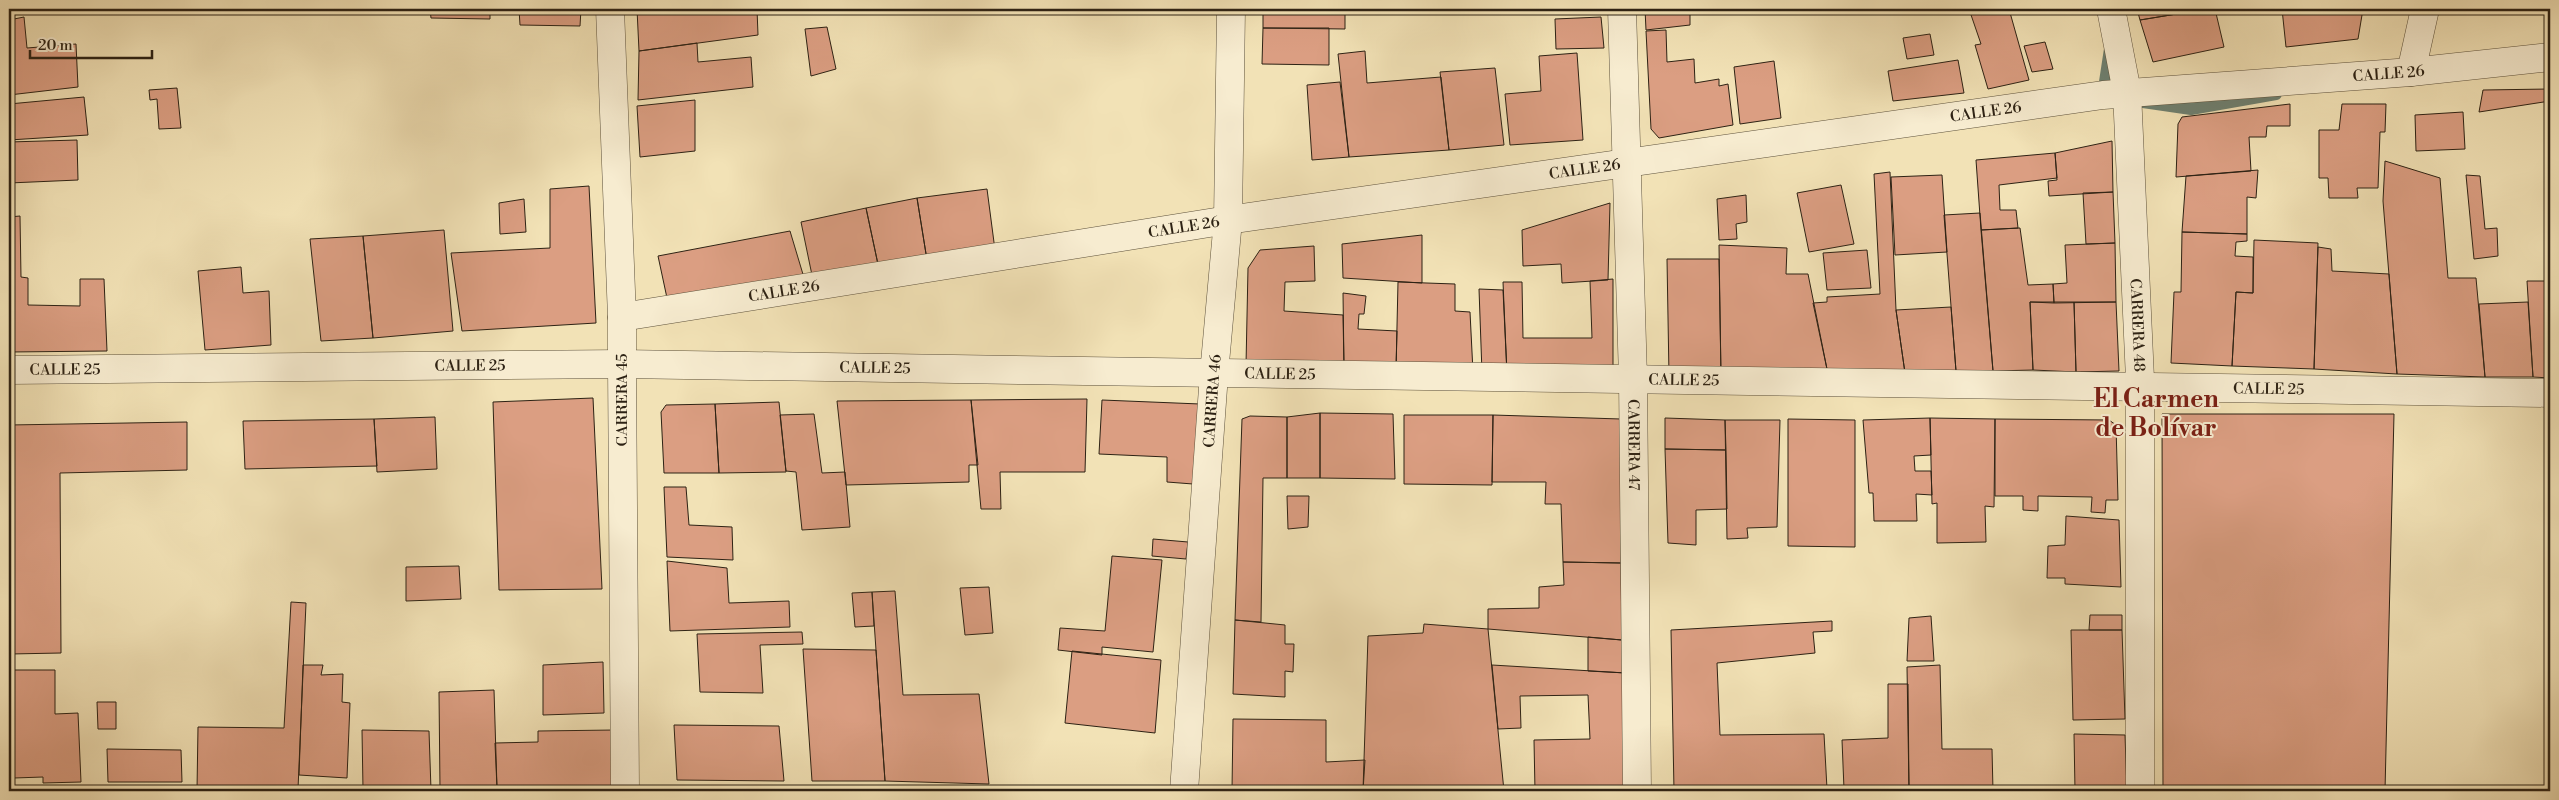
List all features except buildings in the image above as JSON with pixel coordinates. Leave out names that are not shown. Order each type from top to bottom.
[{"type":"street","name":"CARRERA 45","points":[[610,9],[622,317],[625,791]]},
{"type":"street","name":"CARRERA 46","points":[[1184,791],[1214,374],[1228,220],[1231,9]]},
{"type":"street","name":"CARRERA 47","points":[[1622,9],[1633,378],[1637,791]]},
{"type":"street","name":"CARRERA 48","points":[[2111,9],[2127,92],[2140,388],[2140,791]]},
{"type":"street","points":[[2411,72],[2425,9]]},
{"type":"street","name":"CALLE 26","points":[[622,317],[1228,220],[2127,92],[2411,72],[2550,57]]},
{"type":"street","name":"CALLE 25","points":[[9,370],[622,364],[2550,393]]},
{"type":"waterway","points":[[2106,95],[2103,95],[2110,49]]},
{"type":"waterway","points":[[2143,102],[2191,109],[2276,94]]},
{"type":"district","name":"El Carmen de Bolívar","points":[[2156,414]]}]
